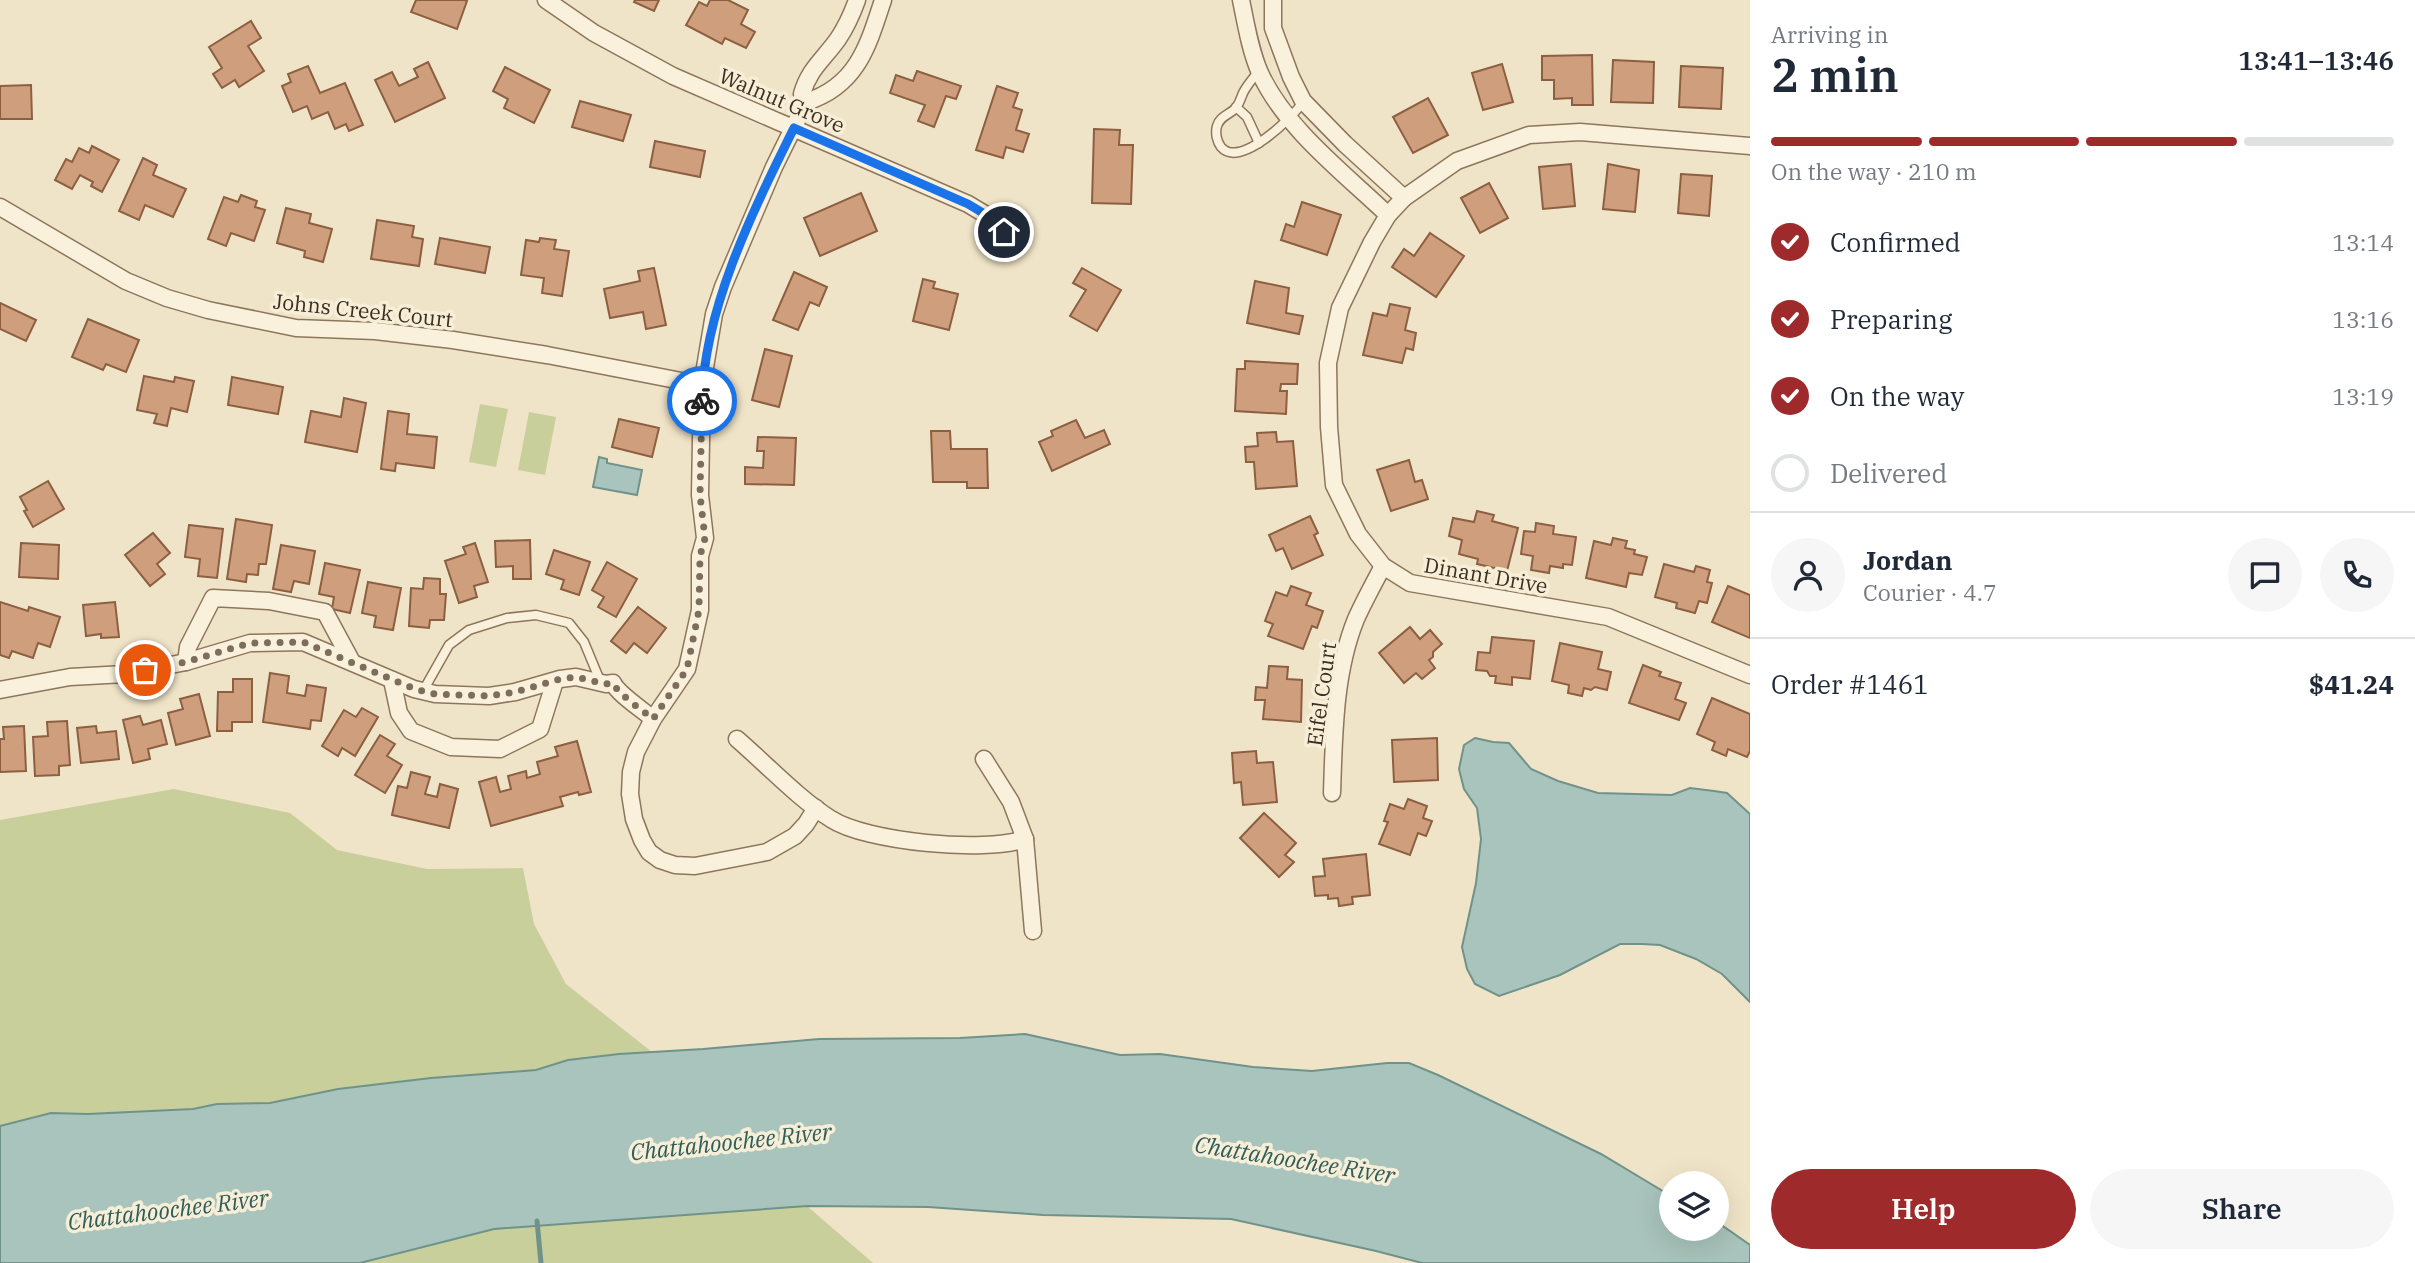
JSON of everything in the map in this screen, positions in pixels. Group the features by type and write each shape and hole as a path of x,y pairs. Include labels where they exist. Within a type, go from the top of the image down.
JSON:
{"street":[{"name":"Walnut Grove","path":"546,0 594,33 673,76 968,204 988,216 1004,232"},
{"path":"806,102 802,94 807,78 837,40 857,0"},
{"path":"816,808 795,836 767,852 695,866 675,865 660,860 649,852 642,840 634,819 630,794 631,772 636,752 653,719 687,669 699,610 700,556 705,538 700,495 702,385 714,314 774,167 806,102 835,89 851,73 870,41 883,0"},
{"path":"1241,0 1259,71 1276,104 1388,215"},
{"path":"1273,0 1273,28 1303,101 1404,198"},
{"path":"1249,35 1273,28"},
{"name":"Dinant Drive","path":"1750,146 1580,132 1529,135 1457,162 1404,198 1388,215 1340,308 1328,363 1329,427 1334,485 1358,534 1383,566 1410,583 1608,617 1750,675"},
{"name":"Johns Creek Court","path":"0,207 126,281 167,298 208,310 296,328 375,331 480,344 702,385"},
{"name":"Eifel Court","path":"1332,793 1334,729 1343,663 1356,619 1383,566"},
{"path":"186,662 188,648 213,598 269,601 325,612 352,662"},
{"path":"0,690 70,677 125,674 186,662 250,643 303,642 423,691 489,696 576,677 613,683 616,690 653,719"},
{"path":"393,680 399,713 411,731 451,747 500,749 540,729 555,681"},
{"path":"737,739 816,808 831,820 848,828 906,840 979,846 1015,843 1025,839"},
{"path":"984,759 1012,802 1025,839 1033,931"}],"lane":[{"path":"1259,71 1243,92 1236,107 1221,118 1216,129 1217,141 1222,149 1237,154 1259,143 1289,118 1303,101"},
{"path":"1236,107 1247,117 1259,143"},
{"path":"423,691 449,645 469,630 507,618 536,615 569,623 584,642 601,683"}],"green space":[{"path":"480,404 508,409 496,467 469,462"},
{"path":"529,412 556,417 545,475 518,470"},
{"path":"174,789 290,813 337,850 427,869 523,868 534,924 566,984 700,1090 0,1157 0,820"},
{"path":"807,1206 873,1263 360,1263 494,1229"}],"water":[{"path":"599,457 607,459 607,463 642,470 637,495 593,487"},
{"path":"1475,738 1509,743 1531,769 1558,781 1598,793 1672,795 1690,788 1714,791 1727,793 1750,814 1750,1002 1722,974 1696,959 1660,945 1620,944 1560,975 1499,996 1475,984 1467,969 1462,947 1476,883 1481,839 1477,808 1464,789 1459,769 1464,745"},
{"name":"Chattahoochee River","path":"1025,1034 1120,1055 1160,1054 1253,1067 1312,1071 1409,1063 1601,1154 1659,1189 1659,1241 1729,1241 1729,1230 1750,1245 1750,1263 1422,1263 1231,1219 1043,1215 928,1207 807,1206 494,1229 360,1263 0,1263 0,1126 51,1113 88,1114 193,1109 217,1104 270,1103 338,1089 536,1070 568,1060 619,1054 819,1039 960,1038"}],"building":[{"path":"416,0 467,1 457,29 411,12"},
{"path":"659,0 654,11 634,2"},
{"path":"710,0 728,0 748,10 741,24 755,32 746,48 725,38 722,44 686,25 699,2 707,6"},
{"path":"251,21 261,38 248,46 264,71 239,87 235,80 222,88 213,74 222,68 209,47"},
{"path":"1592,55 1593,105 1572,105 1572,98 1554,99 1554,80 1542,80 1542,56"},
{"path":"1613,60 1654,62 1653,103 1611,102"},
{"path":"428,62 445,98 395,122 375,80 392,72 399,86 418,77 414,69"},
{"path":"1502,64 1513,102 1483,110 1472,73"},
{"path":"308,66 320,93 345,83 363,125 349,131 346,124 335,129 328,112 312,119 307,106 293,112 282,86 291,82 288,74"},
{"path":"1681,66 1723,68 1721,109 1679,107"},
{"path":"505,67 550,90 534,123 504,108 508,99 493,91"},
{"path":"917,71 961,86 956,99 946,96 934,127 918,121 925,105 890,93 896,75 913,81"},
{"path":"31,85 32,119 0,119 0,86"},
{"path":"997,86 1018,93 1013,107 1022,110 1016,130 1029,134 1023,152 1006,147 1003,158 976,150"},
{"path":"1428,98 1448,135 1413,153 1393,117"},
{"path":"580,101 631,115 623,141 572,127"},
{"path":"1094,129 1120,130 1119,145 1133,145 1131,204 1092,203"},
{"path":"655,141 705,151 700,177 650,167"},
{"path":"92,146 119,160 102,192 91,186 93,182 80,175 72,189 55,180 66,159 72,162 79,148 89,153"},
{"path":"143,158 157,165 153,175 186,189 173,217 145,205 139,220 119,211"},
{"path":"1571,164 1575,206 1543,209 1539,167"},
{"path":"1608,164 1639,170 1635,212 1603,209"},
{"path":"1681,174 1712,176 1709,216 1678,213"},
{"path":"1489,183 1508,218 1480,233 1461,198"},
{"path":"861,193 877,231 820,256 804,218"},
{"path":"241,195 257,201 255,207 265,210 254,241 231,233 226,246 208,239 224,197 238,202"},
{"path":"1302,202 1341,215 1327,255 1281,240 1286,224 1294,227"},
{"path":"286,208 311,214 309,223 332,229 323,262 304,257 305,251 277,243"},
{"path":"377,220 414,226 412,237 423,239 419,266 371,259"},
{"path":"1430,233 1464,256 1436,297 1392,267 1404,249 1414,256"},
{"path":"440,238 490,247 485,273 435,264"},
{"path":"540,238 556,240 554,249 569,251 562,296 542,293 544,278 521,275 526,240 539,242"},
{"path":"654,268 666,325 646,329 643,312 610,318 604,289 640,281 638,271"},
{"path":"1082,268 1121,290 1097,331 1070,316 1086,290 1073,283"},
{"path":"794,272 827,287 819,306 810,302 798,330 773,320"},
{"path":"923,279 935,282 933,288 958,294 949,330 913,321"},
{"path":"1255,281 1289,288 1286,313 1303,316 1299,334 1247,323"},
{"path":"0,303 36,320 26,341 0,329"},
{"path":"1390,304 1410,308 1405,330 1416,333 1413,350 1406,348 1402,363 1363,355 1373,313 1387,316"},
{"path":"88,319 139,340 126,372 106,364 103,370 72,357"},
{"path":"765,349 792,356 779,407 752,400"},
{"path":"1245,361 1298,364 1297,384 1281,384 1280,391 1287,391 1286,414 1235,411 1237,369 1245,369"},
{"path":"144,376 174,382 175,377 194,381 187,412 171,408 167,426 154,423 157,414 137,410"},
{"path":"232,377 283,387 278,414 228,405"},
{"path":"344,398 366,403 357,452 305,442 311,411 341,417"},
{"path":"388,411 409,414 407,434 437,437 434,468 396,463 395,471 381,469"},
{"path":"619,419 659,428 652,457 612,447"},
{"path":"1076,420 1085,438 1104,430 1110,444 1052,471 1039,442 1053,436 1051,431"},
{"path":"931,431 950,431 951,449 987,449 988,488 967,488 967,482 933,482"},
{"path":"1276,432 1277,442 1293,441 1297,486 1256,489 1254,462 1246,462 1245,447 1258,446 1257,433"},
{"path":"758,437 796,438 794,485 745,484 745,467 763,468 764,451 757,451"},
{"path":"1409,460 1415,482 1422,480 1428,499 1391,511 1377,470"},
{"path":"48,481 64,509 33,527 20,497"},
{"path":"1477,511 1494,515 1492,521 1518,528 1507,571 1477,564 1478,559 1459,554 1462,540 1449,536 1453,518 1474,522"},
{"path":"1310,516 1318,533 1314,535 1323,555 1292,569 1283,548 1276,551 1269,535"},
{"path":"236,519 272,525 266,564 259,564 258,575 247,574 246,582 227,579"},
{"path":"1536,523 1554,526 1553,534 1576,537 1572,565 1563,564 1563,568 1550,566 1549,573 1531,570 1533,556 1521,554 1524,531 1535,532"},
{"path":"189,525 223,529 217,578 198,576 200,559 185,557"},
{"path":"153,533 170,553 157,564 165,574 150,586 125,555"},
{"path":"1613,538 1627,541 1625,548 1635,550 1634,554 1647,557 1642,575 1629,573 1626,587 1586,578 1594,541 1611,545"},
{"path":"530,540 531,579 513,579 513,566 496,567 495,541"},
{"path":"21,543 59,545 58,579 19,577"},
{"path":"475,543 488,582 474,586 477,597 459,603 445,561 466,554 463,547"},
{"path":"281,545 315,551 309,584 294,581 291,592 273,589"},
{"path":"554,550 590,562 579,595 561,589 564,580 546,574"},
{"path":"607,562 637,579 616,617 598,607 604,597 592,590"},
{"path":"325,563 360,570 350,613 332,609 334,597 319,594"},
{"path":"1664,564 1694,572 1696,566 1710,570 1707,582 1712,583 1707,603 1699,601 1695,613 1676,608 1677,603 1655,597"},
{"path":"424,578 440,579 440,594 446,594 444,620 430,620 429,628 409,626 411,588 423,589"},
{"path":"368,582 401,588 393,630 374,627 376,616 362,613"},
{"path":"1291,586 1311,593 1306,605 1323,611 1317,628 1312,626 1303,649 1268,636 1273,624 1265,621 1276,592 1287,596"},
{"path":"1728,586 1750,595 1750,638 1712,622"},
{"path":"0,602 28,611 29,607 60,617 50,647 38,643 33,658 12,651 9,658 0,655"},
{"path":"115,602 119,637 101,638 101,634 86,636 83,605"},
{"path":"638,607 666,628 647,653 634,643 626,653 611,641"},
{"path":"1410,627 1420,639 1430,630 1442,644 1429,660 1435,668 1422,679 1416,673 1404,683 1379,653"},
{"path":"1492,637 1534,641 1530,679 1512,677 1512,685 1495,683 1496,676 1490,676 1487,671 1476,670 1478,652 1490,653"},
{"path":"1560,643 1602,652 1598,669 1611,672 1607,690 1584,688 1582,696 1568,693 1569,685 1552,681"},
{"path":"1643,665 1661,672 1659,676 1681,683 1675,699 1686,703 1679,720 1629,703"},
{"path":"1269,666 1288,667 1287,679 1302,680 1301,722 1263,719 1265,700 1255,700 1256,687 1267,688"},
{"path":"270,673 289,676 287,693 305,696 307,685 326,688 321,721 311,720 310,729 263,722"},
{"path":"233,679 252,679 252,722 232,722 232,731 217,731 218,692 233,692"},
{"path":"199,694 210,736 176,745 168,713 183,709 180,699"},
{"path":"1712,698 1750,714 1750,751 1747,757 1728,749 1726,756 1712,750 1715,742 1697,734"},
{"path":"362,708 378,717 355,756 342,748 338,756 322,746 344,710 356,717"},
{"path":"140,716 143,725 161,720 167,744 148,749 150,759 133,763 123,720"},
{"path":"67,721 70,765 59,766 59,775 35,776 33,737 48,736 47,722"},
{"path":"24,726 26,771 0,772 0,739 4,739 3,727"},
{"path":"96,726 97,733 116,731 119,759 81,763 77,728"},
{"path":"380,735 395,744 387,756 402,765 385,793 355,775"},
{"path":"1437,738 1438,780 1394,782 1392,740"},
{"path":"577,741 591,792 560,797 563,806 491,826 479,782 496,777 500,792 511,789 508,776 526,771 527,778 540,774 537,762 558,756 555,747"},
{"path":"1256,751 1257,763 1273,762 1277,802 1243,805 1241,782 1234,783 1232,753"},
{"path":"411,772 430,777 425,794 437,797 440,784 458,789 449,828 392,815 398,786 407,788"},
{"path":"1408,799 1427,806 1423,818 1432,821 1426,836 1418,833 1410,855 1379,844 1388,822 1384,821 1390,804 1404,809"},
{"path":"1264,813 1296,843 1285,855 1294,862 1279,877 1240,838"},
{"path":"1366,854 1370,895 1352,897 1353,904 1339,906 1338,898 1328,899 1328,895 1315,896 1313,877 1325,876 1323,859"}],"waterway":[{"path":"537,1221 541,1263"}],"way so far":[{"path":"145,670 186,662 250,643 303,642 415,689 435,694 489,696 576,677 606,684 613,683 616,690 653,719 687,669 699,610 700,556 705,538 700,495 702,401"}],"route":[{"path":"702,401 702,385 714,314 723,287 774,167 794,128 968,204 988,216 1004,232"}]}
